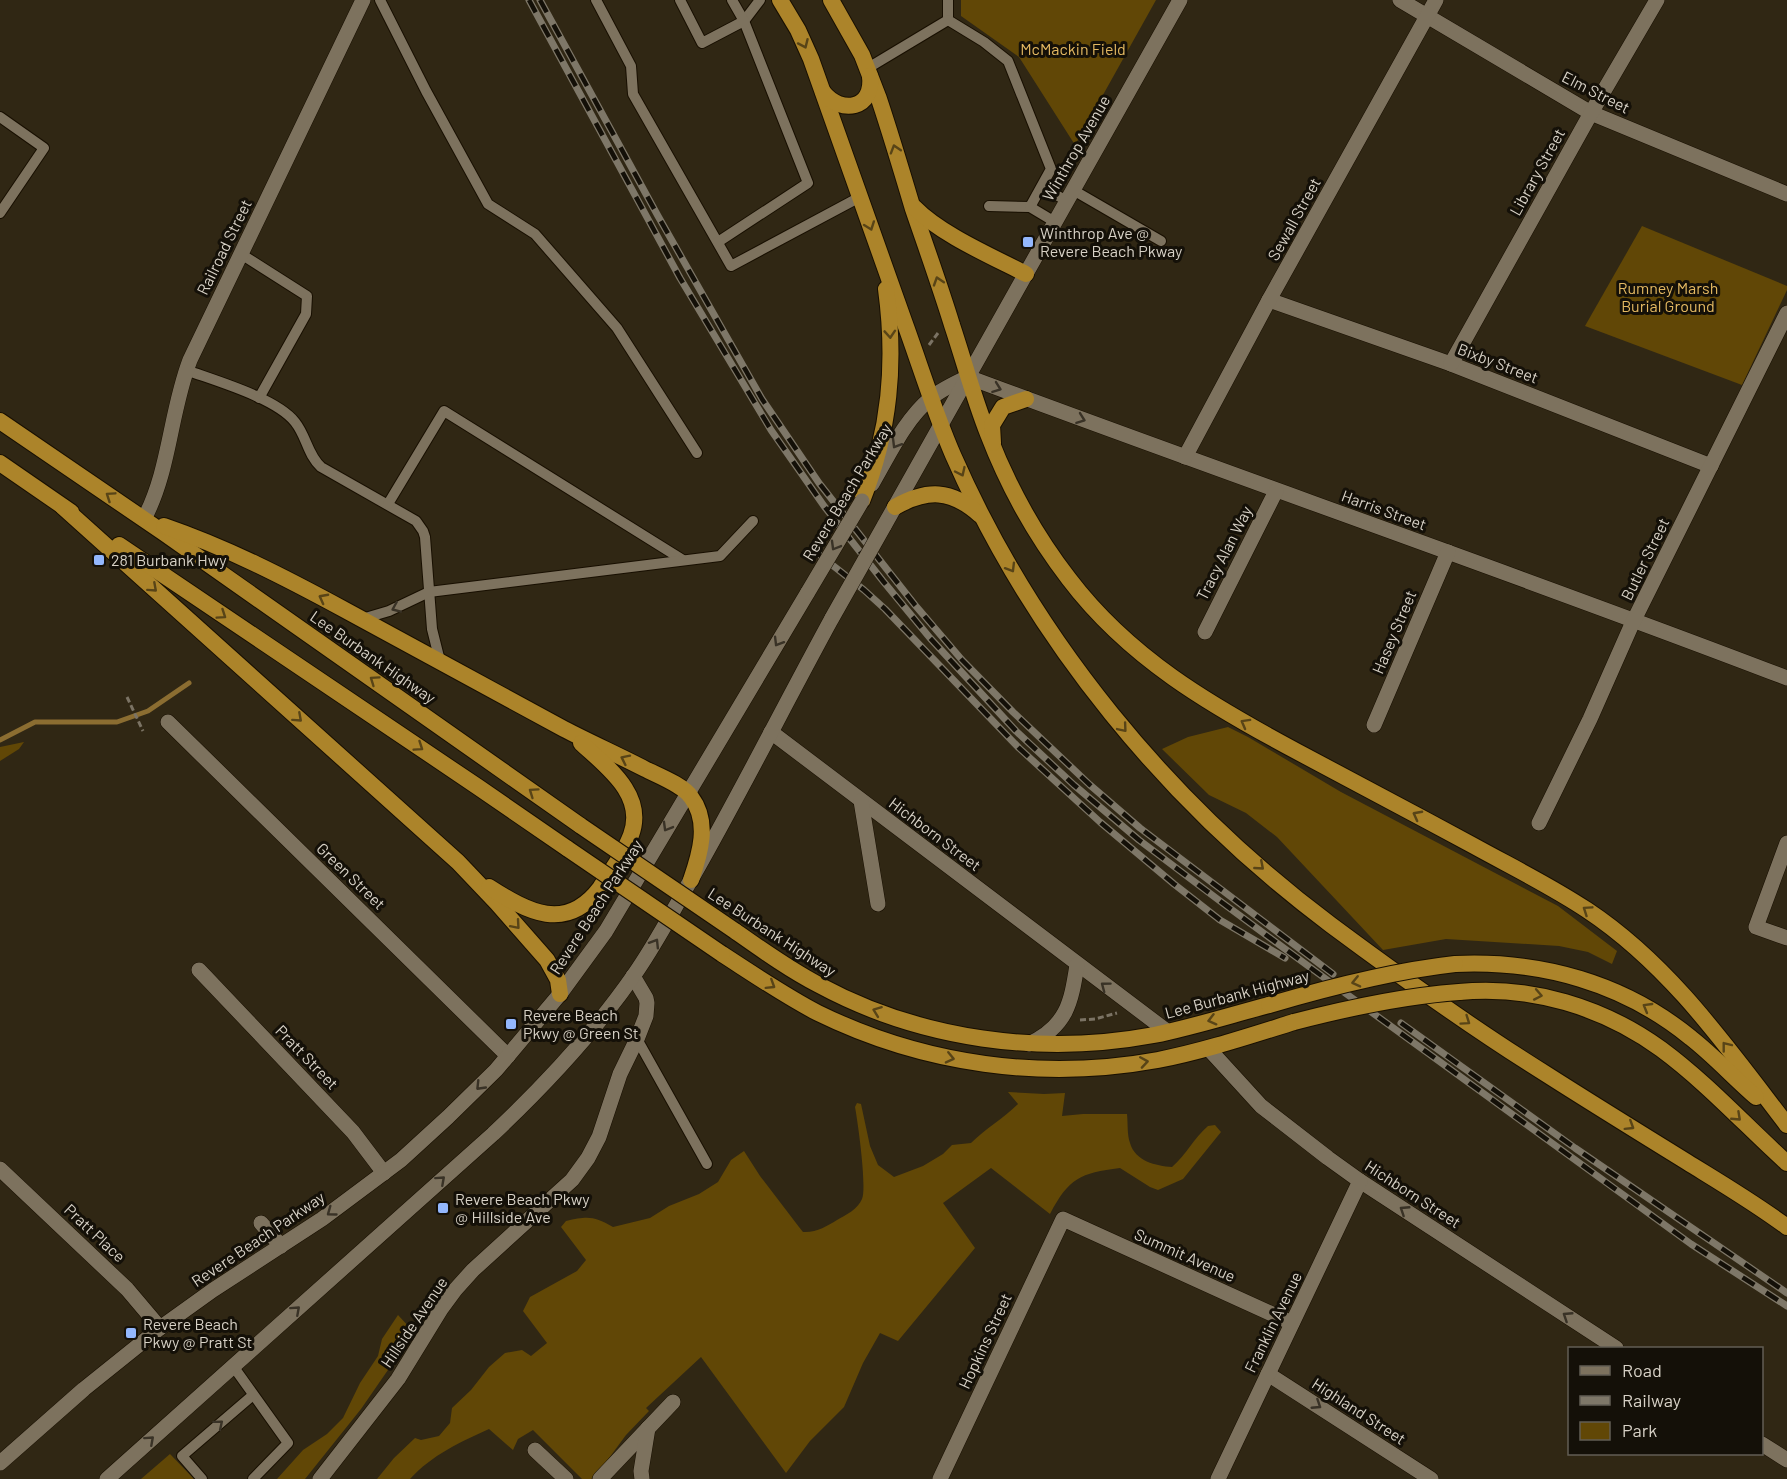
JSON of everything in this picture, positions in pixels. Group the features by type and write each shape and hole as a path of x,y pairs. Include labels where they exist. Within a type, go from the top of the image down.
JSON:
{"highway":[{"path":"780,0 802,40 822,92 954,458 1011,567 1042,617 1097,696 1161,771 1208,818 1255,862 1331,924 1480,1031 1738,1193 1787,1227"},
{"path":"831,0 868,69 884,113 968,377 993,447 1022,507 1060,567 1080,593 1144,655 1188,689 1228,714 1543,883 1608,924 1650,960 1688,999 1787,1126"},
{"path":"822,92 838,105 850,106 861,103 870,90 868,69"},
{"path":"912,205 925,218 939,227 1026,274"},
{"path":"862,501 878,454 891,380 890,328 880,255"},
{"path":"993,447 992,424 1003,407 1026,399"},
{"name":"Lee Burbank Highway","path":"0,421 735,931 806,978 870,1009 941,1031 982,1039 1028,1044 1096,1042 1168,1032 1324,989 1396,973 1455,964 1490,964 1545,970 1587,980 1636,1001 1655,1012 1690,1037 1787,1126"},
{"path":"0,463 722,954 803,1005 840,1023 908,1047 963,1061 1029,1069 1095,1068 1159,1060 1344,1010 1391,1000 1459,992 1531,993 1574,1004 1614,1021 1652,1043 1679,1063 1787,1164"},
{"path":"895,507 920,495 939,494 962,501 983,517"},
{"path":"63,507 458,862 547,960 558,980 560,994"},
{"path":"144,519 194,536 240,556 441,661 564,729 660,776 687,793 696,804 702,832 699,855 691,880"},
{"path":"458,862 500,894 522,906 543,913 567,914 581,908 595,896 630,837 634,821 633,807 625,788 614,774 564,729"}],"street":[{"name":"Railroad Street","path":"144,519 163,472 178,397 186,370 363,0"},
{"name":"Winthrop Avenue","path":"968,377 1180,0"},
{"name":"Elm Street","path":"1400,0 1591,113 1787,194"},
{"name":"Sewall Street","path":"1185,457 1269,300 1436,0"},
{"name":"Library Street","path":"1451,364 1657,0"},
{"name":"Bixby Street","path":"1269,300 1451,364 1711,466"},
{"name":"Butler Street","path":"1539,823 1635,620 1787,313"},
{"name":"Revere Beach Parkway","path":"0,1464 84,1389 160,1328 328,1214 384,1173 448,1117 508,1056 560,994 606,931 912,419 932,397 948,386 968,377"},
{"name":"Harris Street","path":"968,377 1635,620 1787,678"},
{"path":"107,1479 529,1100 573,1054 633,976 661,933 832,618 968,377"},
{"name":"Tracy Alan Way","path":"1205,632 1276,491"},
{"name":"Hasey Street","path":"1374,725 1448,552"},
{"name":"Green Street","path":"168,722 508,1056"},
{"name":"Hichborn Street","path":"771,732 1168,1032"},
{"path":"861,801 878,904"},
{"path":"1787,843 1756,927 1787,938"},
{"path":"1028,1044 1048,1033 1063,1017 1072,998 1077,964"},
{"name":"Pratt Street","path":"199,970 353,1132 384,1173"},
{"name":"Hillside Avenue","path":"320,1479 398,1379 455,1290 572,1180 593,1151 616,1084 646,1016 647,1003 633,976"},
{"name":"Hichborn Street","path":"1208,1048 1261,1106 1328,1158 1614,1347"},
{"name":"Pratt Place","path":"0,1169 127,1289 160,1328"},
{"name":"Franklin Avenue","path":"1218,1479 1360,1181"},
{"name":"Summit Avenue","path":"1064,1220 1292,1323"},
{"name":"Hopkins Street","path":"940,1479 1064,1220"},
{"path":"261,1223 281,1246"},
{"name":"Highland Street","path":"1268,1374 1431,1479"},
{"path":"600,1479 673,1402"},
{"path":"642,1479 648,1428"},
{"path":"1763,1445 1787,1460"},
{"path":"535,1450 566,1479"}],"lane":[{"path":"380,0 426,91 488,204 535,234 617,328 697,453"},
{"path":"596,0 631,66 633,94 731,266 860,197"},
{"path":"680,0 702,43 744,21 760,0"},
{"path":"718,242 808,183 744,21 732,0"},
{"path":"948,0 948,20"},
{"path":"868,69 948,20"},
{"path":"948,20 984,42 1008,61 1052,169 1030,207"},
{"path":"0,117 44,148 0,213"},
{"path":"1042,187 1070,196 1161,240"},
{"path":"989,206 1030,207 1055,222"},
{"path":"241,254 307,296 306,314 259,398"},
{"path":"186,370 274,405 291,418 299,428 311,456 321,467 416,521 423,531 432,629 441,661"},
{"path":"388,504 444,411 683,560"},
{"path":"362,619 389,611 429,592 720,556 753,521"},
{"path":"637,1040 707,1164"},
{"path":"233,1366 288,1443 253,1479"},
{"path":"202,1479 182,1456 253,1395"}],"path":[{"path":"928,346 941,330"},
{"path":"127,697 143,731"},
{"path":"1078,1020 1095,1019 1121,1012"}],"green space":[{"name":"McMackin Field","path":"961,0 1156,0 1075,145 1019,57 961,16"},
{"name":"Rumney Marsh Burial Ground","path":"1642,226 1787,286 1742,385 1585,326"},
{"path":"1228,727 1341,792 1558,906 1617,951 1612,964 1588,952 1559,946 1446,939 1383,950 1277,837 1246,813 1209,795 1162,749 1188,737"},
{"path":"24,742 19,749 0,761 0,747"},
{"path":"1008,1092 1065,1093 1062,1116 1127,1114 1128,1136 1136,1154 1159,1165 1172,1167 1208,1126 1215,1125 1221,1132 1183,1179 1158,1190 1120,1168 1095,1172 1077,1179 1070,1185 1050,1214 991,1168 943,1203 975,1248 898,1341 880,1333 863,1363 844,1407 810,1441 786,1473 701,1357 646,1408 649,1411 626,1435 591,1479 582,1479 533,1430 518,1439 513,1450 489,1429 437,1456 410,1479 377,1479 394,1458 415,1438 421,1440 439,1436 450,1423 452,1408 471,1390 489,1367 505,1353 522,1350 531,1356 547,1343 523,1311 530,1297 577,1271 586,1260 561,1227 566,1221 591,1218 613,1227 650,1218 718,1182 731,1160 744,1151 803,1232 817,1230 851,1211 862,1199 863,1169 855,1107 857,1103 861,1104 870,1146 878,1165 894,1177 923,1166 943,1154 952,1145 971,1143 1018,1104"},
{"path":"398,1315 410,1328 399,1335 399,1354 361,1409 305,1479 277,1479 303,1450 327,1434 343,1418 360,1383 378,1356 382,1339"},
{"path":"170,1454 194,1479 141,1479"}],"waterway":[{"path":"0,740 35,722 117,722 148,711 189,683"}],"railway":[{"path":"529,0 680,278 771,430 824,506 883,581 930,638 1016,731 1074,785 1139,840 1220,901 1691,1244 1787,1306"},
{"path":"540,0 658,216 762,399 819,483 915,605 962,660 1090,785 1140,828 1333,974"},
{"path":"817,553 885,609 1019,748 1100,822 1220,920 1285,958"},
{"path":"1401,1023 1575,1148 1787,1293"}],"place":[{"name":"Winthrop Ave @ Revere Beach Pkway","path":"1028,242"},
{"name":"281 Burbank Hwy","path":"99,560"},
{"name":"Revere Beach Pkwy @ Green St","path":"511,1024"},
{"name":"Revere Beach Pkwy @ Hillside Ave","path":"443,1208"},
{"name":"Revere Beach Pkwy @ Pratt St","path":"131,1333"}]}
